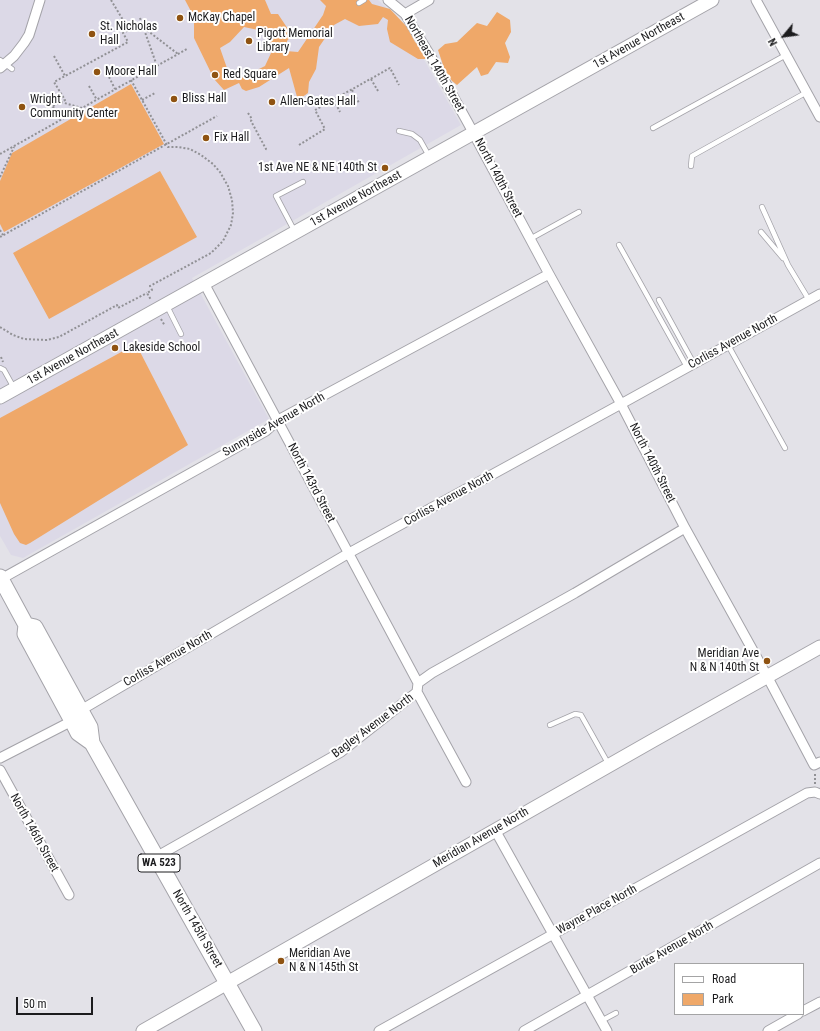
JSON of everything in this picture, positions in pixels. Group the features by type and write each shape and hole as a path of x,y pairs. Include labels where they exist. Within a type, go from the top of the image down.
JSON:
{"main road":[{"name":"North 145th Street","path":"0,578 26,625 25,634 76,715 78,733 92,743 254,1031"}],"street":[{"path":"4,65 19,51 29,35 40,0"},
{"name":"Northeast 140th Street","path":"388,0 405,14 474,133"},
{"path":"405,14 429,0"},
{"name":"1st Avenue Northeast","path":"0,397 712,0"},
{"path":"756,0 820,117"},
{"name":"North 140th Street","path":"474,133 549,274 622,404 685,528 817,764"},
{"name":"Sunnyside Avenue North","path":"0,578 266,431 278,420 549,274"},
{"name":"North 143rd Street","path":"204,283 349,553 466,782"},
{"name":"Corliss Avenue North","path":"0,758 76,715 349,553 820,294"},
{"name":"Bagley Avenue North","path":"156,857 341,752 417,688 432,673 575,593 685,528"},
{"name":"Meridian Avenue North","path":"143,1031 609,765 820,647"},
{"name":"North 146th Street","path":"0,770 69,896"},
{"name":"Wayne Place North","path":"379,1031 807,793 818,793"},
{"path":"495,830 607,1031"},
{"name":"Burke Avenue North","path":"524,1031 820,864"},
{"path":"804,1010 820,1002"},
{"path":"768,1031 796,1015"}],"lane":[{"path":"653,128 786,55"},
{"path":"691,166 692,156 807,92"},
{"path":"399,131 412,134 420,140 430,158"},
{"path":"295,233 276,196 303,182"},
{"path":"762,207 788,265 809,300"},
{"path":"530,239 579,212"},
{"path":"761,232 788,265"},
{"path":"619,245 691,366"},
{"path":"659,300 691,366"},
{"path":"166,304 181,334"},
{"path":"728,345 785,448"},
{"path":"0,368 4,370 14,389"},
{"path":"550,725 575,714 581,715 609,765"},
{"path":"601,1021 616,1013"}],"path":[{"path":"111,0 129,30"},
{"path":"140,18 157,66"},
{"path":"53,106 65,100 54,82 128,42 123,33 141,22"},
{"path":"143,27 178,54"},
{"path":"0,154 187,49"},
{"path":"54,56 65,76"},
{"path":"299,145 325,129 315,110 390,68 399,84"},
{"path":"109,77 115,89"},
{"path":"371,79 378,91"},
{"path":"0,327 13,335 24,339 47,340 59,338 117,305 118,308 147,293 152,290 150,286 211,253 223,241 231,225 233,213 232,200 228,186 220,172 213,164 190,149 168,147 131,80"},
{"path":"89,86 97,100"},
{"path":"352,90 359,103"},
{"path":"142,100 155,93"},
{"path":"334,100 340,112"},
{"path":"61,102 82,108"},
{"path":"51,103 60,120"},
{"path":"248,113 264,148 268,150"},
{"path":"0,230 1,236 217,116"},
{"path":"0,177 14,146"},
{"path":"147,293 152,302"},
{"path":"817,764 818,793"}],"shaded area":[{"name":"Lakeside School","path":"0,0 378,0 394,15 418,49 461,125 192,278 269,419 23,558 11,555 0,536"}],"green space":[{"path":"185,0 265,0 271,14 278,14 292,35 287,41 286,51 298,52 323,15 326,6 320,0 369,0 372,4 390,9 407,27 415,42 423,48 429,57 426,59 418,59 390,42 387,29 388,20 383,17 378,24 359,26 345,19 334,25 319,47 316,69 309,82 308,93 301,98 297,97 289,68 259,87 246,91 242,89 239,83 224,90 214,79 194,38 194,17","holes":["244,27 263,31 270,38 271,53 265,66 241,78 228,71 220,48 230,42"]},
{"path":"497,12 510,20 511,32 505,43 510,57 508,63 496,62 488,74 481,76 477,67 457,85 445,71 438,50 445,44 457,42 477,23 487,26"},
{"path":"131,84 164,144 4,232 0,224 0,181 12,153"},
{"path":"160,171 197,237 49,319 13,253"},
{"path":"136,344 188,445 30,543 26,545 20,543 14,534 0,503 0,418"}],"place":[{"name":"McKay Chapel","path":"180,18"},
{"name":"St. Nicholas Hall","path":"92,34"},
{"name":"Pigott Memorial Library","path":"249,41"},
{"name":"Moore Hall","path":"97,72"},
{"name":"Red Square","path":"215,75"},
{"name":"Bliss Hall","path":"174,99"},
{"name":"Allen-Gates Hall","path":"272,102"},
{"name":"Wright Community Center","path":"22,107"},
{"name":"Fix Hall","path":"206,138"},
{"name":"1st Ave NE & NE 140th St","path":"385,168"},
{"name":"Lakeside School","path":"115,348"},
{"name":"Meridian Ave N & N 140th St","path":"767,661"},
{"name":"Meridian Ave N & N 145th St","path":"281,961"}]}
